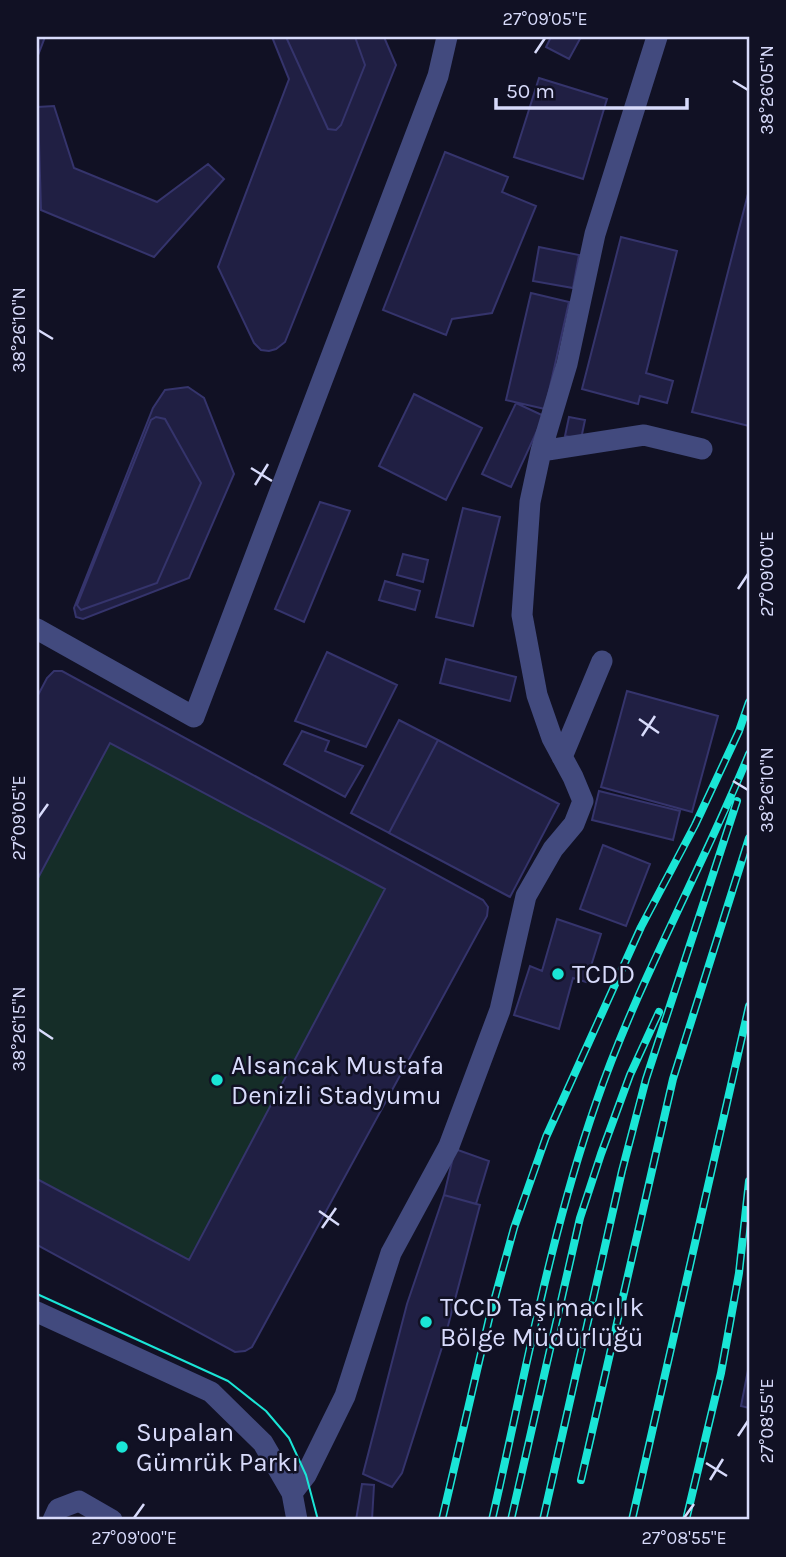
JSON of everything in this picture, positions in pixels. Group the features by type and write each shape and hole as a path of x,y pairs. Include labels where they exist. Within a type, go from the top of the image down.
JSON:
{"street":[{"path":"37,629 194,717 438,76 447,37"},
{"path":"292,1493 306,1475 345,1396 391,1253 449,1146 500,1010 526,896 553,849 574,824 583,801 552,738 537,695 522,615 530,502 541,451 567,365 596,234 657,37"},
{"path":"541,451 644,435 702,449"},
{"path":"562,757 603,661"},
{"path":"37,1312 211,1392 264,1443 292,1493 297,1520"},
{"path":"53,1520 58,1509 79,1501 112,1520"}],"green space":[{"name":"Alsancak Mustafa Denizli Stadyumu","path":"54,671 62,671 483,900 487,916 252,1347 245,1351 235,1352 37,1245 37,697"}],"building":[{"path":"37,37 45,37 37,58"},
{"path":"272,37 384,37 396,65 285,342 269,351 261,350 254,343 218,267 289,79"},
{"path":"286,37 355,37 365,65 341,125 336,130 328,129"},
{"path":"551,37 581,37 569,59 546,47"},
{"path":"539,78 607,99 583,179 514,157"},
{"path":"54,106 74,168 157,202 208,164 224,179 154,257 41,210 38,107"},
{"path":"445,152 508,177 502,192 536,206 492,313 452,319 446,335 383,310"},
{"path":"749,190 749,426 692,412"},
{"path":"621,237 677,251 646,373 673,381 667,403 640,396 638,404 582,389"},
{"path":"539,247 579,255 573,288 533,281"},
{"path":"531,293 569,302 545,409 506,400"},
{"path":"188,387 204,398 234,474 189,578 83,619 76,617 74,608 153,408 165,390"},
{"path":"414,394 482,428 446,500 379,466"},
{"path":"516,403 544,416 511,487 482,474"},
{"path":"156,417 165,419 201,483 157,583 81,610 77,605 151,420"},
{"path":"569,417 585,420 581,439 565,436"},
{"path":"320,502 350,511 304,622 275,609"},
{"path":"463,508 500,517 473,626 436,617"},
{"path":"403,554 428,560 423,582 397,575"},
{"path":"385,581 420,591 415,610 379,600"},
{"path":"327,652 397,685 366,747 295,721"},
{"path":"446,659 516,677 510,701 440,683"},
{"name":"Alsancak Mustafa Denizli Stadyumu","path":"54,671 62,671 483,900 488,907 487,916 252,1347 245,1351 235,1352 37,1245 37,1179 189,1260 385,889 110,743 37,880 37,697"},
{"path":"627,691 718,716 692,812 601,787"},
{"path":"399,720 438,740 389,833 351,813"},
{"path":"302,731 329,741 325,751 363,766 345,797 284,764"},
{"path":"438,740 559,804 510,897 389,833"},
{"path":"599,791 680,811 673,840 592,820"},
{"path":"603,845 650,864 626,926 580,909"},
{"name":"TCDD","path":"557,919 601,934 586,982 573,978 559,1029 514,1015 530,966 542,971"},
{"path":"455,1149 489,1161 476,1204 444,1195"},
{"name":"TCCD Taşımacılık Bölge Müdürlüğü","path":"444,1195 480,1205 444,1341 402,1473 392,1487 363,1474 407,1304"},
{"path":"749,1365 749,1408 741,1406"},
{"path":"362,1484 374,1485 372,1520 356,1520"}],"tram line":[{"path":"37,1294 228,1381 266,1411 289,1438 306,1475 318,1520"}],"railway":[{"path":"442,1520 489,1319 514,1228 546,1137 641,927 695,825 739,731 749,702"},
{"path":"492,1520 551,1258 579,1154 596,1103 630,1014 749,754"},
{"path":"543,1520 622,1171 646,1079 737,801"},
{"path":"581,1480 673,1079 749,838"},
{"path":"632,1520 749,1006"},
{"path":"511,1520 580,1218 630,1075 659,1012"},
{"path":"686,1520 721,1373 739,1273 749,1181"}],"place":[{"name":"TCDD","path":"558,974"},
{"name":"Alsancak Mustafa Denizli Stadyumu","path":"217,1080"},
{"name":"TCCD Taşımacılık Bölge Müdürlüğü","path":"426,1322"},
{"name":"Supalan Gümrük Parkı","path":"122,1447"}]}
